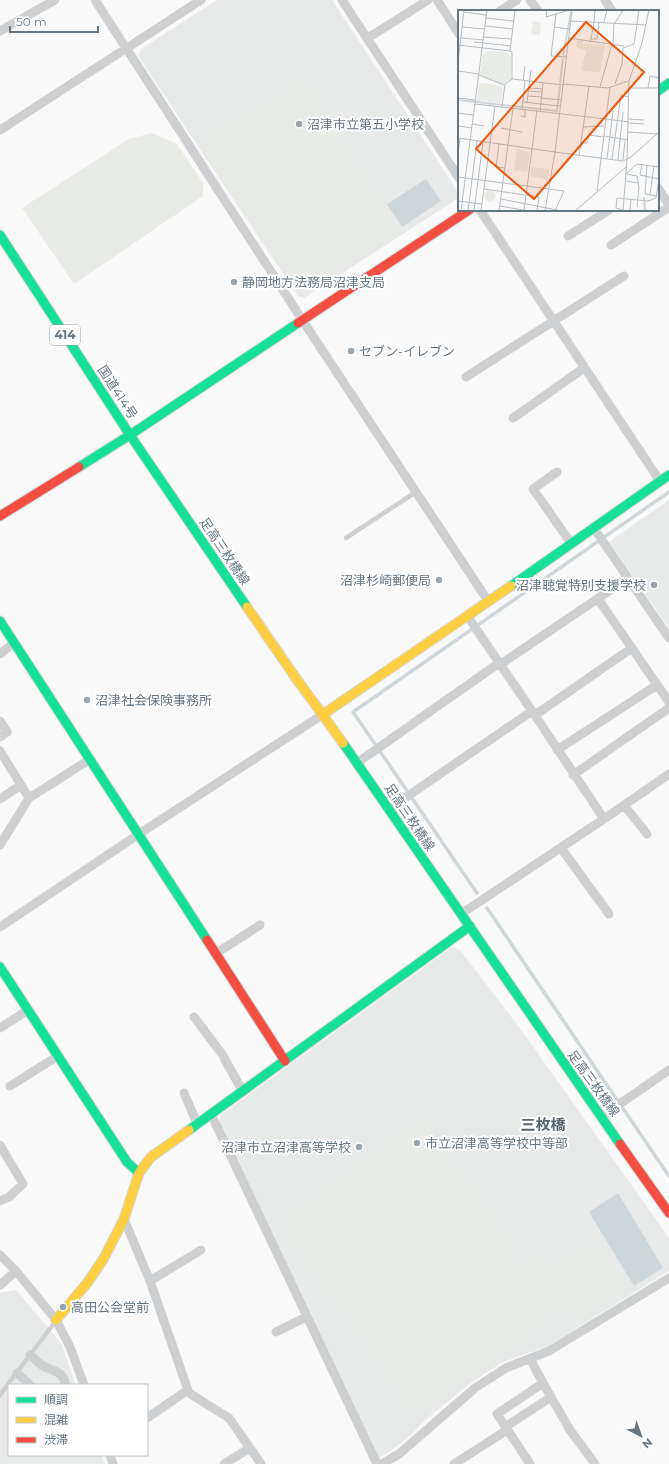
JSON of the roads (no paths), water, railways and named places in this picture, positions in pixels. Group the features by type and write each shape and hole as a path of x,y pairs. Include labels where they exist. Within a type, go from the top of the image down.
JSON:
{"main road":[{"path":"130,435 468,211"},
{"name":"国道414号","path":"0,236 130,435 0,516"},
{"name":"足高三枚橋線","path":"130,435 293,674 357,763 553,1048 669,1213"},
{"path":"322,715 468,617 488,601 669,475"},
{"path":"0,622 285,1061"},
{"path":"56,1320 88,1282 104,1258 124,1220 139,1173 151,1157 243,1092 470,926"},
{"path":"0,967 127,1162 139,1173"}],"street":[{"path":"0,31 56,0"},
{"path":"95,0 303,321 488,601"},
{"path":"0,130 201,0"},
{"path":"342,0 458,176"},
{"path":"368,38 428,0"},
{"path":"437,0 458,32"},
{"path":"502,10 517,0"},
{"path":"530,0 537,10"},
{"path":"605,0 611,10"},
{"path":"611,245 669,206 659,190"},
{"path":"481,211 660,481"},
{"path":"568,236 607,211"},
{"path":"466,377 624,276"},
{"path":"513,418 584,368"},
{"path":"557,472 533,489 571,543"},
{"path":"594,527 669,638"},
{"path":"357,763 499,663 504,662 628,578"},
{"path":"598,599 669,702"},
{"path":"468,617 604,819"},
{"path":"0,654 14,643"},
{"path":"389,809 632,648"},
{"path":"557,750 657,685"},
{"path":"573,774 669,708"},
{"path":"0,927 322,715"},
{"path":"0,721 7,732 0,737"},
{"path":"0,751 29,798"},
{"path":"0,845 29,798 89,760"},
{"path":"461,914 669,774"},
{"path":"0,799 21,785"},
{"path":"624,805 646,834"},
{"path":"561,848 609,914"},
{"path":"215,954 260,925"},
{"path":"0,1028 28,1010"},
{"path":"194,1017 222,1054 243,1092"},
{"path":"10,1086 58,1056"},
{"path":"602,1116 669,1070"},
{"path":"184,1093 197,1124"},
{"path":"211,1114 376,1464"},
{"path":"0,1145 23,1184 9,1197 0,1201"},
{"path":"124,1220 150,1281 189,1393 229,1418 261,1464"},
{"path":"150,1281 201,1250"},
{"path":"0,1255 16,1271 56,1320 70,1347 84,1384"},
{"path":"0,1285 16,1271"},
{"path":"382,1464 399,1454 475,1388 506,1368 549,1351 669,1278"},
{"path":"276,1332 306,1317"},
{"path":"30,1355 42,1365 63,1375 66,1384"},
{"path":"530,1359 570,1430 595,1464"},
{"path":"17,1373 29,1384"},
{"path":"530,1464 497,1414 543,1383"},
{"path":"148,1417 188,1390"},
{"path":"454,1464 551,1397"},
{"path":"224,1464 250,1448"}],"lane":[{"path":"346,538 416,492"},
{"path":"8,1384 56,1320"},
{"path":"0,1395 8,1385"}],"waterway":[{"path":"477,893 353,712 669,492"},
{"path":"487,908 617,1100"},
{"path":"622,1107 669,1176"}],"place":[{"name":"沼津市立第五小学校","path":"299,124"},
{"name":"静岡地方法務局沼津支局","path":"234,282"},
{"name":"セブン-イレブン","path":"351,351"},
{"name":"沼津杉崎郵便局","path":"439,580"},
{"name":"沼津聴覚特別支援学校","path":"654,585"},
{"name":"沼津社会保険事務所","path":"87,700"},
{"name":"市立沼津高等学校中等部","path":"417,1143"},
{"name":"沼津市立沼津高等学校","path":"359,1147"},
{"name":"高田公会堂前","path":"63,1307"}],"district":[{"name":"三枚橋","path":"543,1125"}]}
